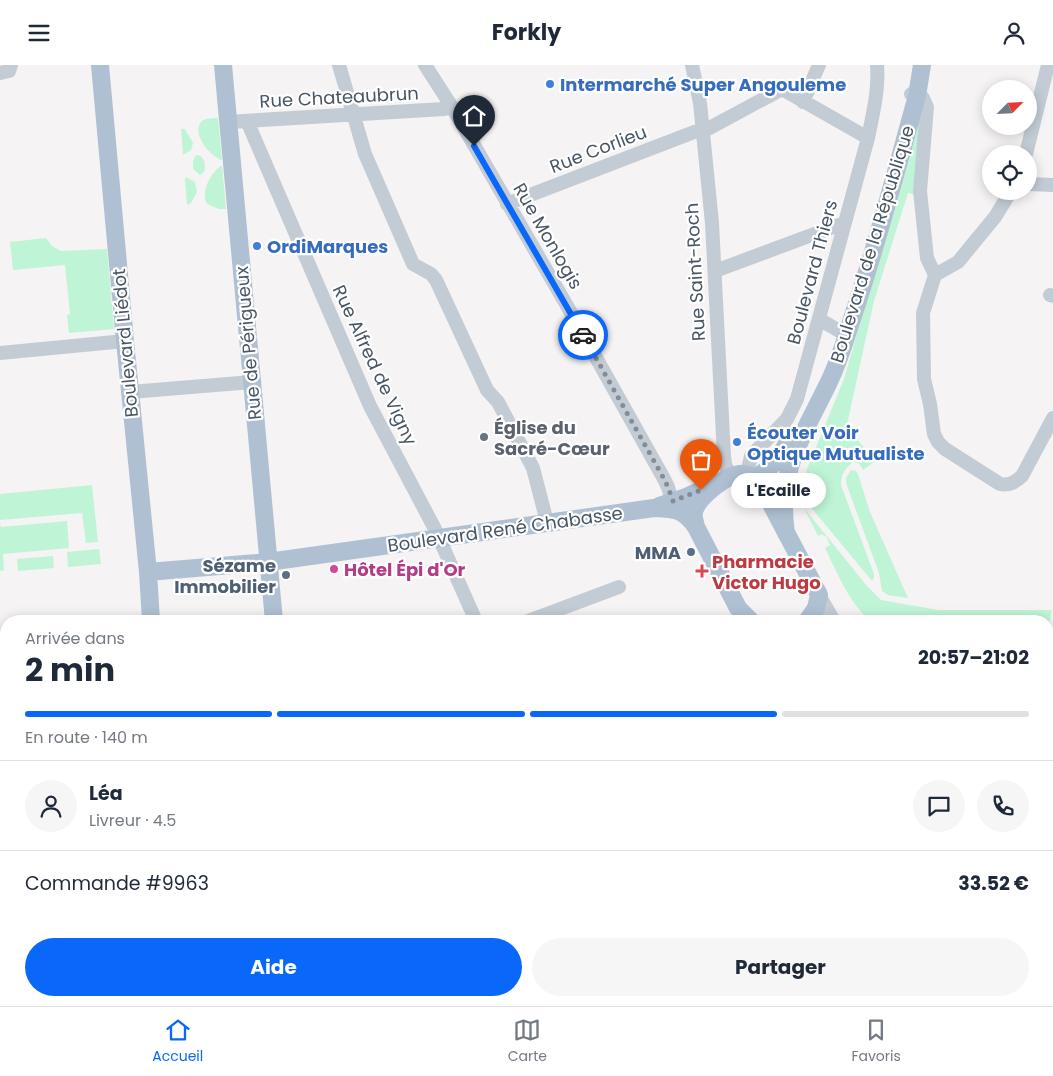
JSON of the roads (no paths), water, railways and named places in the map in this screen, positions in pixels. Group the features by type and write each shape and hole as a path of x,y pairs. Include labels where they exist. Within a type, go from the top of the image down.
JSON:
{"main road":[{"name":"Boulevard Liédot","path":"100,65 151,615"},
{"name":"Rue de Périgueux","path":"223,65 273,615"},
{"name":"Boulevard de la République","path":"744,476 776,462 788,445 819,387 841,332 914,95 916,65"},
{"name":"Boulevard de la République","path":"786,533 783,501 787,476 812,414 826,389 852,321 922,65"},
{"path":"696,527 694,512 704,494 744,476 760,485 819,595 816,608 811,615"},
{"name":"Boulevard René Chabasse","path":"148,572 268,561 673,505 744,476"},
{"path":"673,505 688,517 696,527 741,615"}],"street":[{"path":"0,73 9,71 11,65"},
{"path":"339,65 365,154 413,265 431,274 436,280 487,389 498,402 532,468 547,522"},
{"name":"Rue Monlogis","path":"425,65 452,107 506,204 566,304 668,487 673,505"},
{"name":"Rue Saint-Roch","path":"692,65 700,103 715,271 725,464 744,476"},
{"path":"819,65 803,103 868,138"},
{"name":"Boulevard Thiers","path":"744,476 751,456 792,413 797,399 868,138 877,97 877,65"},
{"path":"1028,145 1048,65"},
{"name":"Rue Corlieu","path":"506,204 702,130 782,89 803,103"},
{"path":"914,95 923,98 927,107 920,191 927,257 935,275 923,313 924,379 934,434 938,442 945,449 1000,484 1007,486 1022,476 1053,418"},
{"name":"Rue Chateaubrun","path":"228,122 452,107"},
{"name":"Rue Alfred de Vigny","path":"247,121 370,406 438,539 473,615"},
{"path":"1037,184 1053,185"},
{"path":"935,275 958,262 995,217 1005,200"},
{"path":"715,271 844,223"},
{"path":"819,319 841,332"},
{"path":"0,353 124,341"},
{"path":"130,392 252,382"},
{"path":"544,615 619,587"},
{"path":"819,595 831,615"}],"place":[{"name":"Intermarché Super Angouleme","path":"550,84"},
{"name":"OrdiMarques","path":"257,246"},
{"name":"Église du Sacré-Cœur","path":"484,437"},
{"name":"Écouter Voir Optique Mutualiste","path":"737,442"},
{"name":"L'Ecaille","path":"701,490"},
{"name":"MMA","path":"691,552"},
{"name":"Hôtel Épi d'Or","path":"334,569"},
{"name":"Pharmacie Victor Hugo","path":"702,571"},
{"name":"Sézame Immobilier","path":"286,575"}]}
